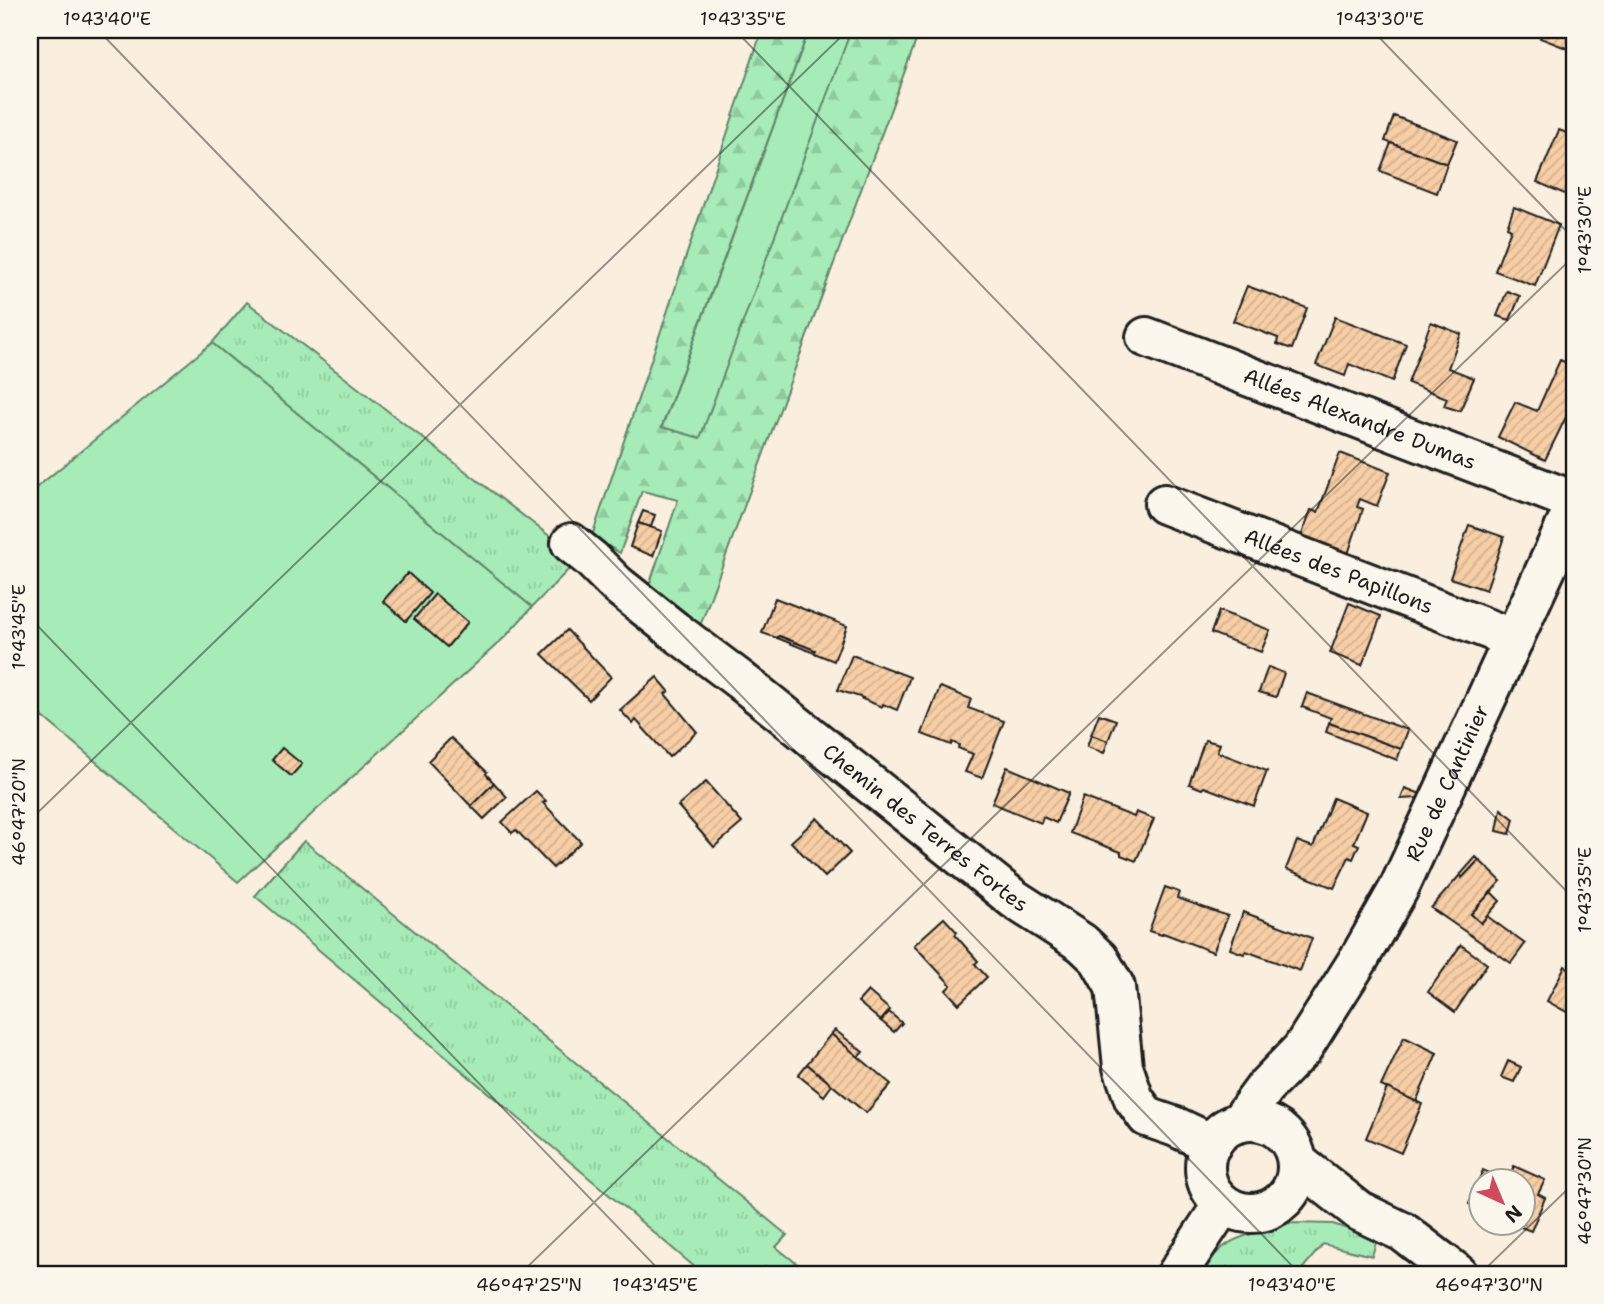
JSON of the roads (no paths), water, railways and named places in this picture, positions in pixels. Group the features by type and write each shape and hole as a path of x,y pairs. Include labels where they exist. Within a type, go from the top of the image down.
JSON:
{"street":[{"name":"Allées Alexandre Dumas","path":"1146,337 1574,501"},
{"name":"Allées des Papillons","path":"1164,504 1514,639"},
{"name":"Rue de Cantinier","path":"1225,1134 1302,1049 1398,890 1574,508"},
{"name":"Chemin des Terres Fortes","path":"571,543 674,631 740,680 1004,891 1082,943 1099,959 1115,987 1123,1068 1140,1108 1147,1117 1176,1127 1225,1134"},
{"name":"Rue de Cantinier","path":"1291,1149 1289,1103 1302,1049"},
{"path":"1291,1149 1294,1183 1283,1201 1269,1210 1253,1214 1237,1211 1223,1204 1212,1192 1206,1176 1206,1159 1225,1134 1256,1121 1272,1126 1291,1149 1359,1210 1403,1231 1458,1274"},
{"path":"1283,1201 1359,1210"},
{"path":"1177,1274 1223,1204"}]}
